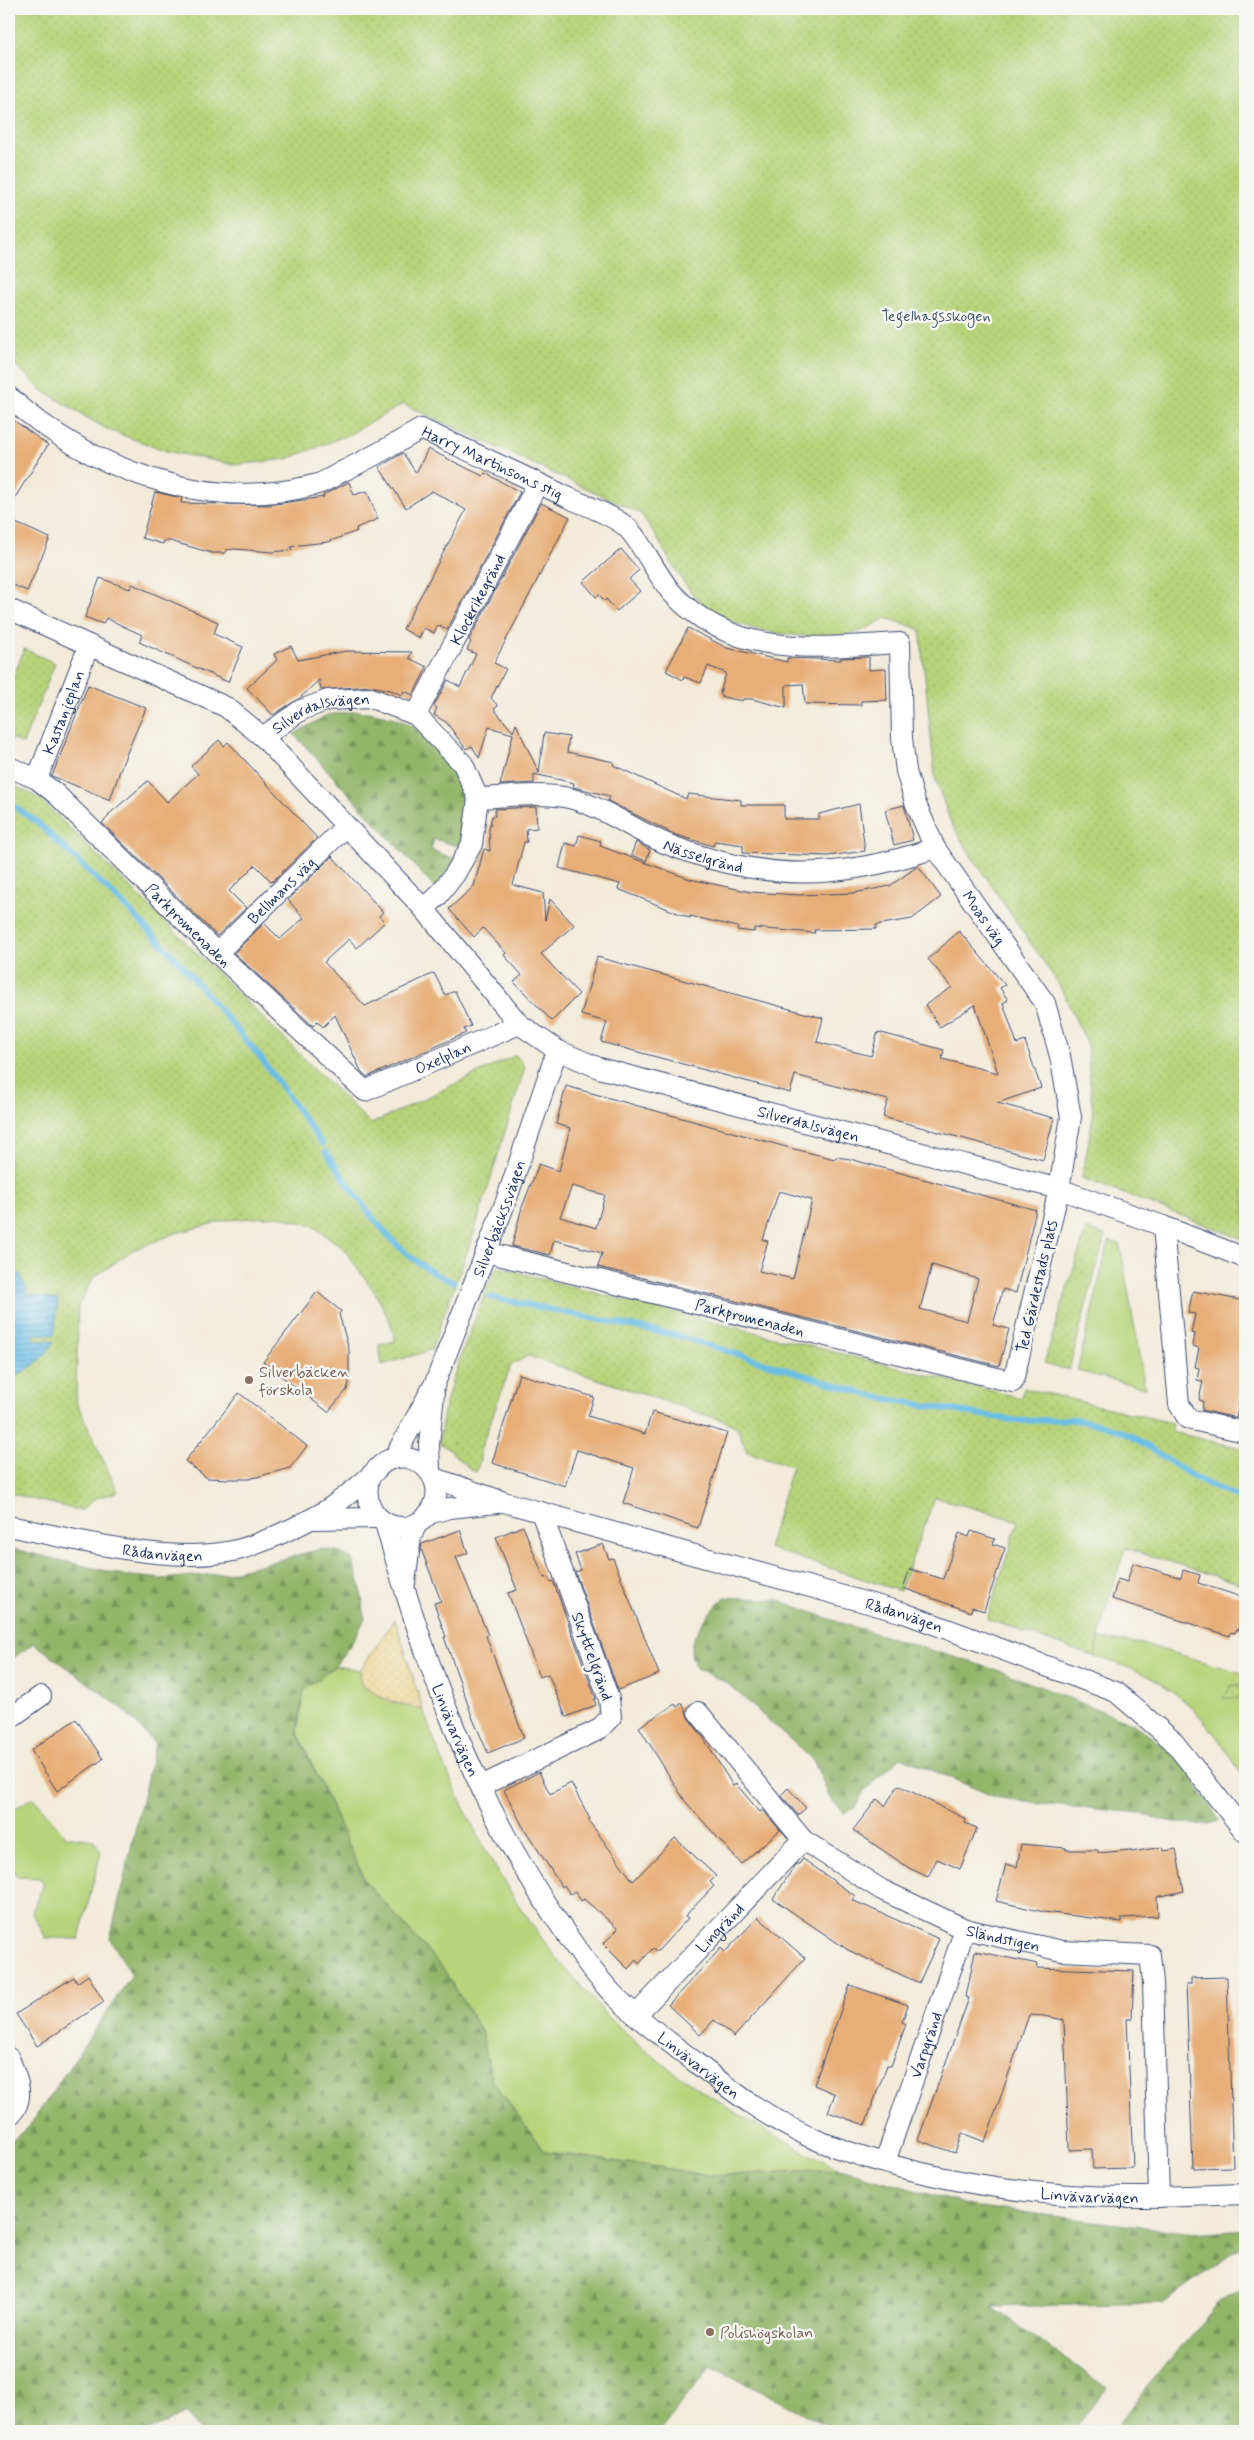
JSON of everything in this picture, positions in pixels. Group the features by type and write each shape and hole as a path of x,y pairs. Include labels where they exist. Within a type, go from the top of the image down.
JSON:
{"street":[{"name":"Harry Martinsons stig","path":"9,397 28,414 59,436 118,467 182,487 238,494 276,492 316,485 371,458 422,429 625,525 657,574 673,594 695,614 721,630 749,640 807,648 900,643"},
{"name":"Klockrikegränd","path":"416,715 538,483"},
{"name":"Silverdalsvägen","path":"9,609 226,707 263,737 424,910 519,1024 557,1050 599,1068 1060,1189 1245,1258"},
{"name":"Moas väg","path":"900,643 902,738 906,770 915,802 935,848 1045,1004 1060,1056 1071,1117 1060,1189"},
{"name":"Kastanjeplan","path":"37,779 89,645"},
{"name":"Silverdalsvägen","path":"263,737 300,710 328,700 371,698 416,715 463,764 478,798"},
{"name":"Parkpromenaden","path":"9,767 37,779 56,794 217,953 365,1091"},
{"name":"Nässelgränd","path":"478,798 544,795 570,799 671,846 725,862 778,873 816,874 855,870 896,862 935,848"},
{"path":"424,910 455,874 472,844 478,798"},
{"name":"Bellmans väg","path":"217,953 346,826"},
{"name":"Oxelplan","path":"365,1091 519,1024"},
{"name":"Silverbäckssvägen","path":"394,1458 435,1384 486,1252 557,1050"},
{"name":"Ted Gärdestads plats","path":"1013,1382 1060,1189"},
{"path":"1163,1226 1179,1404 1188,1419 1245,1432"},
{"name":"Parkpromenaden","path":"486,1252 1013,1382"},
{"name":"Silverbäckssvägen","path":"432,1474 428,1445 435,1384"},
{"name":"Rådanvägen","path":"9,1526 123,1549 208,1554 238,1550 312,1519 370,1476 383,1462 394,1458 406,1457 418,1461 432,1474 504,1502 904,1613 1116,1692 1172,1740 1245,1832"},
{"path":"422,1519 436,1495 432,1474"},
{"path":"370,1476 367,1488 369,1505 381,1520"},
{"name":"Rådanvägen","path":"312,1519 381,1520 397,1526 450,1508 504,1502"},
{"name":"Skyttelgränd","path":"481,1786 598,1730 611,1717 610,1699 541,1512"},
{"name":"Linvävarvägen","path":"405,1583 412,1537 422,1519"},
{"name":"Linvävarvägen","path":"381,1520 405,1583 436,1684 498,1826 540,1896 584,1961 614,1995 636,2015 724,2085 776,2119 822,2142 885,2162 972,2183 1068,2195 1159,2197 1245,2194"},
{"path":"9,1719 41,1696"},
{"name":"Sländstigen","path":"698,1712 803,1840 882,1890 965,1929 1062,1951 1150,1955 1153,1982 1159,2197"},
{"name":"Lingränd","path":"636,2015 803,1840"},
{"name":"Varpgränd","path":"885,2162 965,1929"},
{"path":"9,2058 18,2083 19,2102 9,2116"}],"green space":[{"name":"Tegelhagsskogen","path":"9,9 1245,9 1245,1240 1082,1178 1093,1116 1087,1043 1058,983 951,823 935,778 920,629 886,618 867,629 855,633 808,636 757,629 728,620 709,608 692,593 640,513 403,404 348,435 287,459 235,465 167,451 108,430 43,391 10,360"},
{"path":"24,649 55,663 23,744 9,737 9,689"},
{"path":"358,711 385,715 409,724 429,736 445,752 457,772 463,794 464,819 460,847 434,839 431,850 456,859 435,888 294,734 327,715"},
{"path":"9,783 39,798 371,1124 516,1055 525,1067 473,1236 431,1350 382,1365 379,1345 395,1341 391,1324 376,1294 343,1248 313,1226 279,1216 227,1220 176,1233 133,1250 93,1278 78,1307 76,1401 118,1492 96,1498 81,1511 9,1493"},
{"path":"1086,1229 1105,1235 1069,1370 1044,1363"},
{"path":"1109,1241 1120,1244 1145,1388 1077,1371"},
{"path":"495,1268 503,1268 571,1287 1021,1398 1024,1388 1172,1423 1172,1432 1245,1449 1245,1585 1125,1548 1104,1615 1095,1657 987,1619 1018,1521 935,1497 900,1591 768,1548 792,1466 747,1452 737,1427 724,1421 528,1356 511,1365 480,1451 480,1460 476,1472 439,1443 447,1398 454,1376"},
{"path":"9,1548 123,1575 162,1579 228,1573 321,1549 337,1551 353,1560 361,1589 365,1619 353,1641 335,1666 304,1690 297,1732 365,1881 442,1967 481,2031 492,2080 545,2152 658,2167 709,2176 840,2169 971,2206 1193,2233 1245,2229 1245,2244 1164,2303 992,2307 1107,2388 1073,2431 838,2431 711,2366 660,2431 200,2431 187,2413 149,2431 9,2431 9,2143 28,2128 132,1975 110,1939 155,1744 123,1709 34,1643 9,1661"},
{"path":"725,1597 778,1600 838,1622 1000,1671 1132,1723 1180,1758 1219,1820 1214,1823 1205,1824 1181,1823 1141,1813 1039,1804 995,1797 901,1757 864,1791 855,1808 844,1813 830,1798 813,1760 727,1683 696,1668 691,1652 694,1638 703,1622"},
{"path":"1099,1639 1143,1644 1245,1674 1245,1780 1216,1735 1184,1701 1146,1675 1095,1657"},
{"path":"335,1666 360,1670 361,1685 389,1701 423,1710 471,1823 512,1895 560,1962 614,2023 656,2058 732,2110 785,2141 840,2169 709,2176 658,2167 545,2152 492,2080 481,2031 442,1967 365,1881 297,1731 304,1690"},
{"path":"1245,1683 1245,1700 1224,1697 1231,1686"},
{"path":"33,1797 65,1836 94,1840 101,1852 79,1939 46,1938 32,1912 43,1884 40,1878 17,1877 9,1860 9,1813"},
{"path":"1245,2286 1245,2431 1114,2431 1146,2388 1222,2300"}],"sand":[{"path":"395,1619 423,1710 389,1701 361,1685 360,1670"}],"water":[{"path":"9,1268 20,1274 29,1295 58,1300 54,1335 34,1334 34,1340 54,1342 35,1364 9,1378"}],"building":[{"path":"9,417 48,445 9,507"},
{"path":"428,449 483,476 485,473 520,492 447,630 438,625 434,633 424,628 419,638 403,629 466,510 432,491 406,508 379,467 403,453 416,473"},
{"path":"349,482 354,495 367,491 378,519 356,528 357,531 328,542 299,545 291,547 292,550 272,552 235,549 226,550 226,553 212,553 170,541 164,541 163,544 142,538 155,492 182,498 181,503 268,505 324,497 323,495"},
{"path":"541,503 570,517 494,663 506,669 491,698 498,706 494,709 513,732 516,724 539,773 544,733 569,737 567,752 614,762 613,765 686,799 688,794 741,800 741,805 784,805 784,819 819,819 819,814 859,804 865,851 828,856 743,853 743,845 715,841 713,846 676,835 608,801 610,796 573,787 574,783 534,774 534,783 500,785 513,734 489,727 479,758 472,746 466,749 446,722 434,715 437,708 434,706 448,680 460,687 476,654 467,650 471,642 469,640"},
{"path":"9,520 50,538 27,591 9,583"},
{"path":"621,549 639,570 629,579 640,591 617,611 606,599 605,601 599,595 596,597 583,582"},
{"path":"100,578 130,589 132,584 218,622 214,634 243,647 228,682 139,642 142,635 106,618 103,624 85,617"},
{"path":"688,628 727,648 787,662 787,658 841,660 841,658 869,657 869,670 886,669 887,700 861,701 861,705 805,704 803,684 786,685 786,708 752,699 743,699 742,701 723,697 720,693 726,673 708,666 701,683 684,677 683,680 666,671"},
{"path":"291,646 298,660 346,651 412,652 409,658 427,667 413,695 404,691 402,695 391,690 370,686 321,690 319,680 300,698 273,715 247,688 277,660 274,654"},
{"path":"88,685 146,708 123,762 110,800 52,776"},
{"path":"219,740 224,746 228,742 317,838 272,882 255,865 229,891 246,908 217,936 102,823 108,815 148,781 167,802 198,774 191,766"},
{"path":"904,805 913,840 894,845 885,810"},
{"path":"536,807 537,828 526,829 527,842 524,842 513,885 543,893 545,920 550,899 574,925 541,954 579,994 552,1021 514,982 522,975 504,955 506,953 483,928 474,937 449,909 474,886 484,849 490,851 489,829 492,816 495,816 495,809"},
{"path":"579,835 601,841 600,846 690,879 751,892 798,895 854,893 890,886 918,866 941,897 912,919 876,925 876,929 814,930 815,933 754,928 754,932 737,930 738,927 690,916 690,918 618,889 620,884 559,868 565,843 576,846"},
{"path":"636,842 650,850 646,861 631,855"},
{"path":"332,856 383,912 379,916 385,922 357,948 349,939 324,962 365,1006 434,973 445,995 455,991 471,1026 464,1029 466,1033 367,1077 361,1071 335,1015 323,1027 317,1021 313,1026 234,953 264,923 280,939 304,918 288,900"},
{"path":"959,931 1005,985 1000,988 1008,1000 1003,1003 1017,1044 1025,1041 1041,1088 997,1103 1054,1118 1043,1160 883,1117 888,1100 795,1075 790,1093 601,1042 607,1022 581,1015 597,957 823,1018 817,1042 871,1056 878,1032 944,1050 942,1059 998,1073 975,1005 940,1027 925,1005 952,987 928,959"},
{"path":"566,1086 790,1148 835,1159 836,1157 850,1159 1036,1210 1016,1293 1003,1289 993,1325 1009,1329 999,1366 598,1267 602,1253 554,1240 550,1255 512,1246 522,1207 539,1164 559,1171 570,1128 556,1124","holes":["572,1186 605,1195 596,1228 560,1217","779,1191 812,1200 793,1279 759,1271 768,1241 763,1240","932,1265 978,1279 967,1321 920,1309"]},
{"path":"1193,1291 1245,1301 1245,1369 1236,1418 1202,1410 1203,1401 1199,1400 1203,1381 1197,1380 1199,1368 1195,1367 1199,1348 1193,1346 1195,1334 1191,1333 1195,1314 1188,1313"},
{"path":"317,1292 341,1311 339,1314 349,1350 349,1383 347,1390 328,1412 263,1362"},
{"path":"519,1374 594,1397 588,1416 645,1434 652,1412 727,1433 698,1528 623,1503 634,1468 577,1450 565,1486 492,1463"},
{"path":"239,1393 307,1446 290,1468 249,1479 207,1478 185,1461"},
{"path":"523,1526 544,1578 548,1577 550,1582 553,1581 596,1699 594,1699 596,1705 566,1717 548,1674 540,1677 508,1593 517,1590 496,1537"},
{"path":"460,1530 468,1553 456,1557 488,1635 486,1636 524,1738 488,1753 473,1719 444,1637 446,1637 434,1603 441,1601 421,1549 422,1544"},
{"path":"971,1531 995,1539 993,1544 1005,1548 984,1611 972,1607 971,1612 903,1588 910,1569 943,1579 959,1533 969,1537"},
{"path":"603,1544 609,1559 613,1558 659,1674 618,1690 575,1572 581,1570 575,1554"},
{"path":"1133,1563 1181,1578 1183,1570 1200,1575 1198,1583 1245,1598 1245,1631 1237,1629 1235,1633 1231,1632 1230,1636 1112,1599 1118,1579 1127,1582"},
{"path":"682,1703 689,1719 703,1737 733,1786 736,1784 760,1812 763,1810 780,1830 741,1864 685,1801 639,1727 675,1704 677,1707"},
{"path":"76,1719 103,1759 57,1791 31,1750"},
{"path":"539,1772 550,1794 571,1783 590,1819 588,1820 633,1881 675,1838 716,1876 710,1882 714,1886 685,1916 688,1918 657,1952 653,1948 639,1964 636,1960 628,1969 603,1944 618,1929 584,1899 581,1901 575,1891 570,1894 564,1885 562,1887 522,1825 504,1790"},
{"path":"898,1785 966,1819 965,1823 977,1828 960,1869 937,1859 928,1877 909,1868 853,1830 877,1799 885,1806"},
{"path":"788,1788 806,1808 798,1815 781,1795"},
{"path":"1021,1844 1066,1848 1066,1850 1098,1850 1098,1853 1131,1850 1131,1852 1163,1847 1164,1851 1176,1849 1184,1891 1157,1897 1158,1916 1122,1918 1122,1922 1044,1912 996,1901 1006,1864 1017,1867"},
{"path":"803,1859 855,1896 852,1900 939,1939 919,1983 848,1950 773,1899 796,1864 799,1864"},
{"path":"758,1917 805,1958 734,2037 714,2020 700,2035 668,2005 721,1948 725,1952"},
{"path":"975,1951 1038,1964 1037,1968 1134,1971 1132,2019 1127,2019 1133,2168 1093,2169 1092,2149 1069,2150 1064,2020 1044,2016 1029,2015 985,2142 962,2133 955,2153 918,2140 969,1998 966,1997"},
{"path":"88,1975 104,2002 37,2046 16,2014 74,1977 77,1983"},
{"path":"1227,1977 1233,2167 1193,2168 1186,1984 1191,1984 1191,1978"},
{"path":"850,1985 908,2005 902,2022 906,2024 891,2066 887,2065 865,2125 828,2112 835,2094 814,2085"}],"waterway":[{"path":"9,803 37,822 128,909 180,963 260,1057 322,1144"},
{"path":"326,1152 366,1209 396,1244 432,1272 453,1282"},
{"path":"490,1297 679,1336 875,1397 1018,1421 1075,1419 1105,1426 1130,1435 1195,1478 1245,1501"}],"place":[{"name":"Silverbäcken förskola","path":"249,1380"},
{"name":"Polishögskolan","path":"710,2332"}]}
